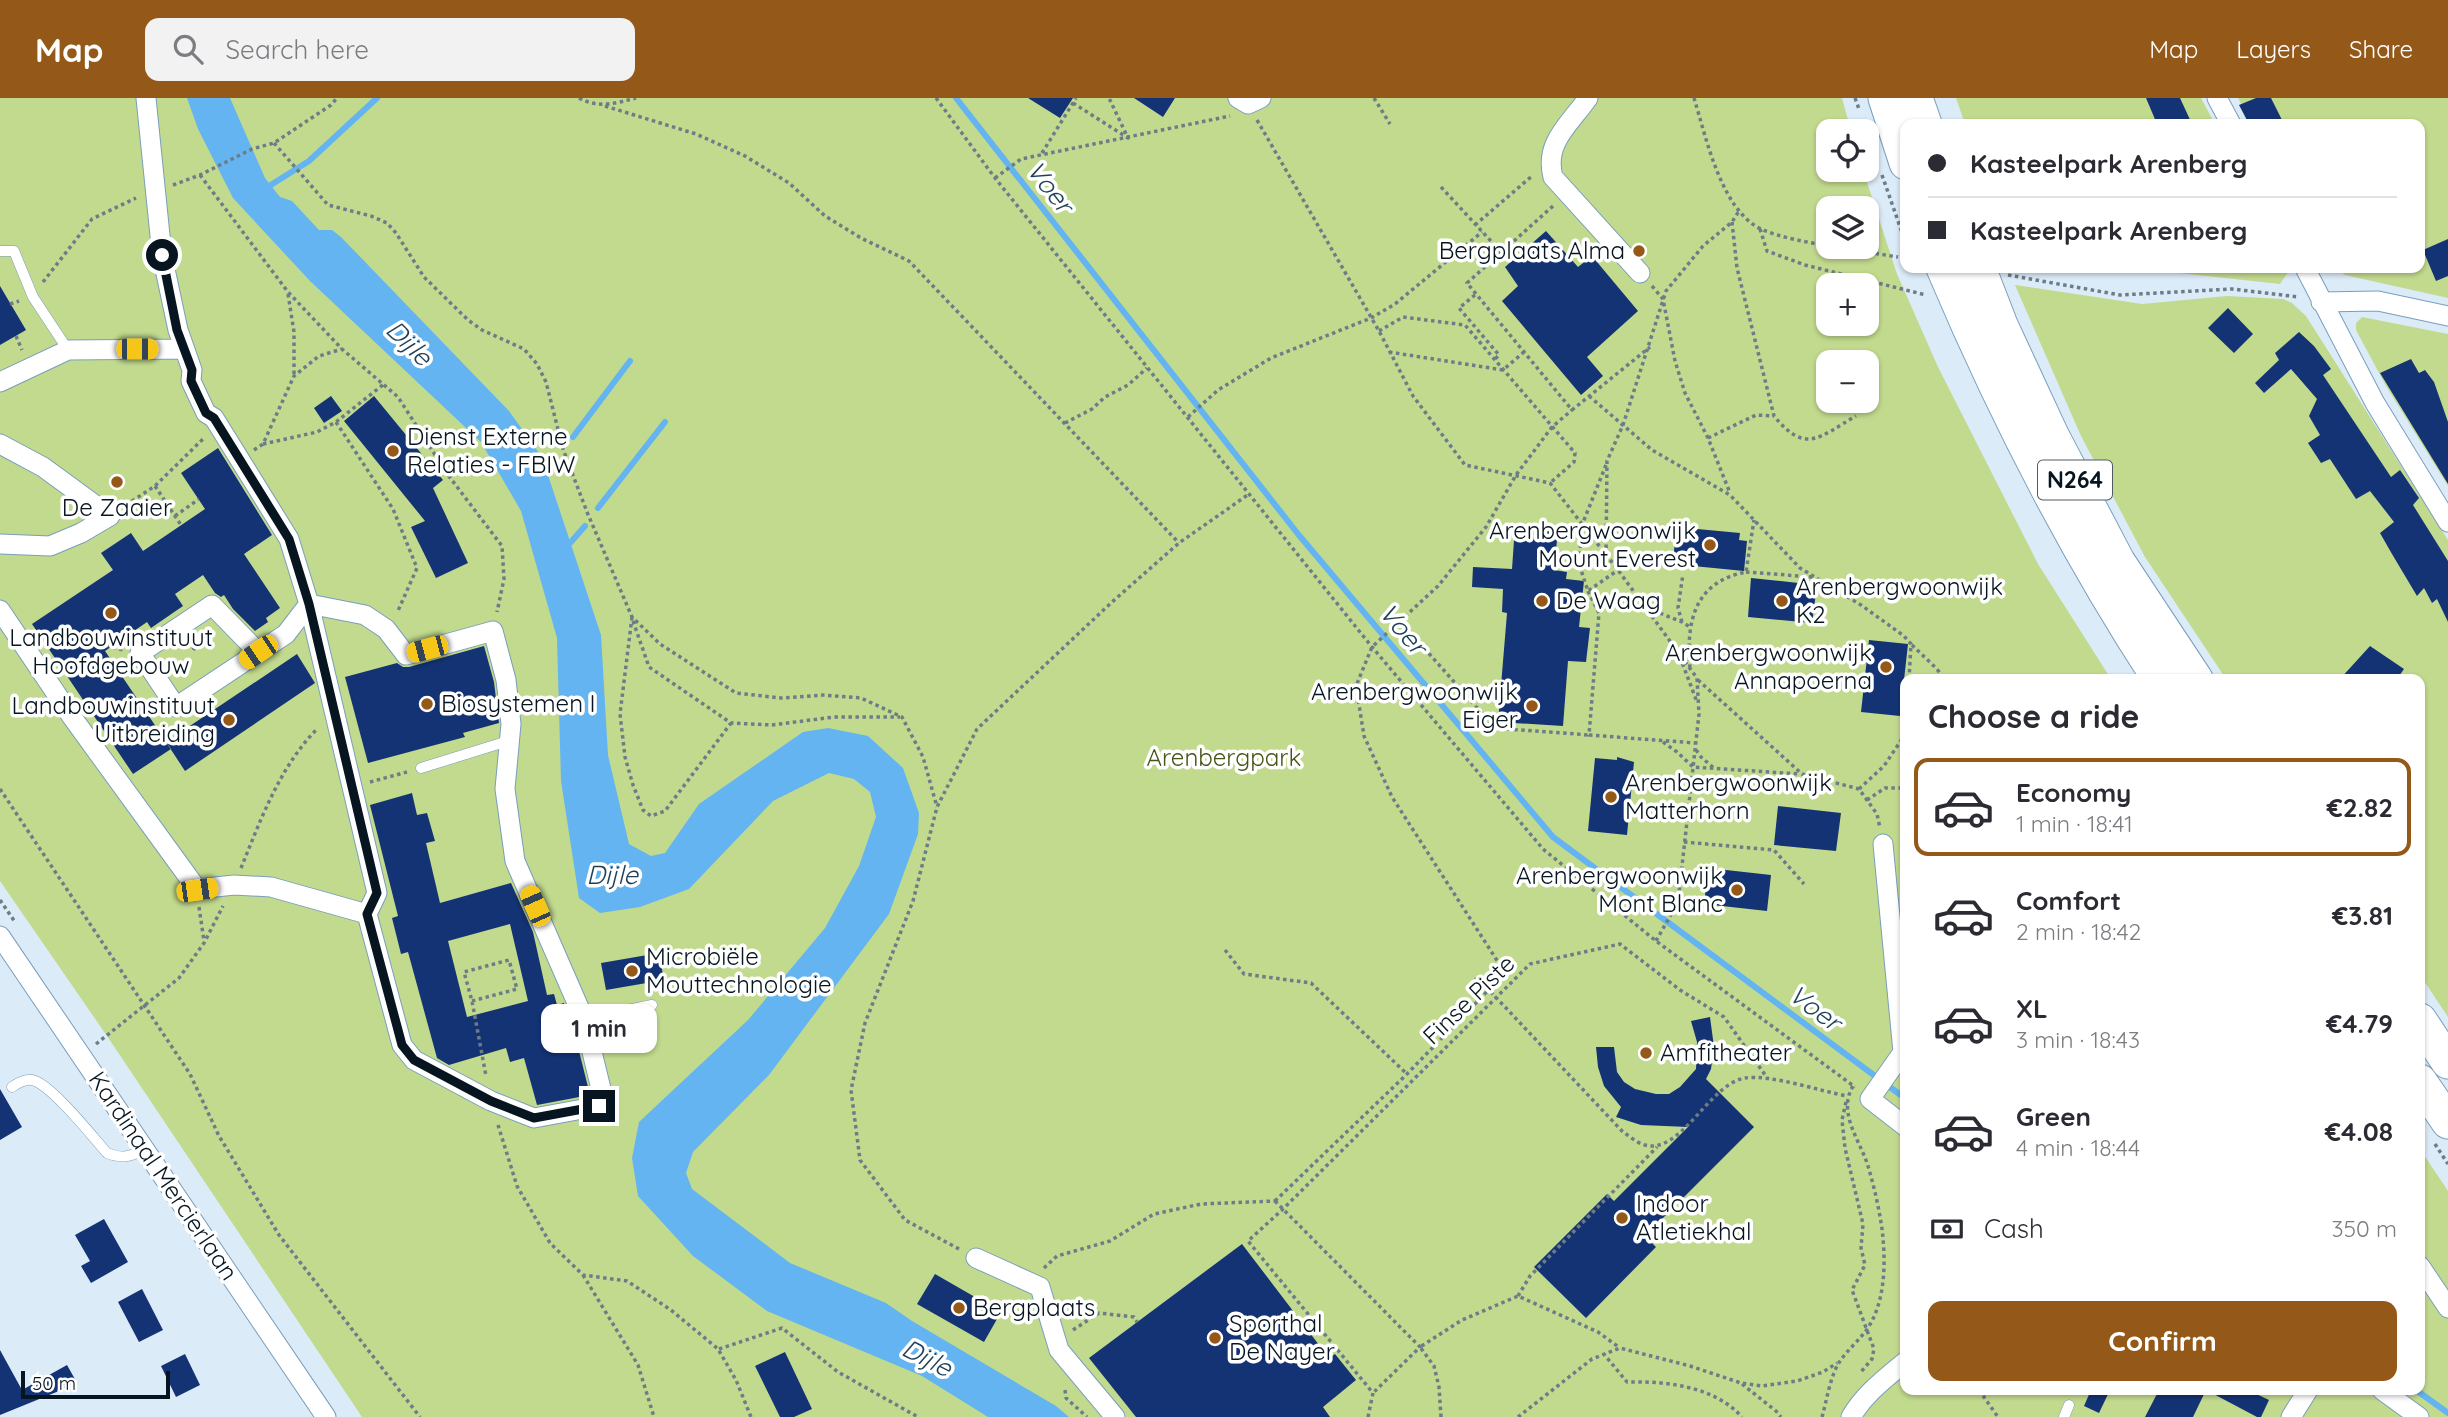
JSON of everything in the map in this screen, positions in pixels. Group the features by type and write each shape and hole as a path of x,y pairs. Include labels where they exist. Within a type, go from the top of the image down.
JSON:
{"highway":[{"path":"1885,98 1893,168"},
{"path":"1916,98 1923,119"},
{"name":"N264","path":"1994,273 2001,325 2052,435 2118,561 2193,674"},
{"name":"N264","path":"1935,282 1982,360 2019,436 2129,633 2156,674"},
{"path":"2425,1028 2448,1062"},
{"path":"2425,1088 2448,1122"}],"street":[{"path":"146,98 162,255 183,349 192,370 201,376 211,396 216,408 216,421 289,539 309,604 377,893 367,914 402,1045 414,1060 491,1101 534,1118 599,1106 603,1097 584,1018 515,861 505,789 511,724 506,680 493,631 405,655 386,629 365,615 309,604"},
{"path":"1588,98 1555,142 1549,162 1553,177 1640,273"},
{"path":"2217,98 2228,119"},
{"path":"2308,273 2375,403 2448,522"},
{"path":"2322,302 2378,301 2448,316"},
{"path":"0,382 68,350 183,349"},
{"path":"0,544 50,546 81,533 110,516 2,440"},
{"path":"258,652 212,605 141,653 176,707 286,634 309,604"},
{"path":"0,610 72,717 197,890 234,885 271,887 367,914"},
{"path":"1883,845 1900,1045"},
{"name":"Kardinaal Mercierlaan","path":"0,936 326,1417"},
{"path":"1900,1058 1870,1099 1900,1123"},
{"path":"976,1258 1040,1287 1059,1350 1115,1417"},
{"path":"2425,1274 2448,1308"},
{"path":"1851,1417 1871,1391 1900,1366"},
{"path":"2291,1417 2305,1395"},
{"path":"2389,1395 2419,1417"}],"lane":[{"path":"0,251 14,251 33,297 68,350"},
{"path":"421,768 508,741"},
{"path":"584,1018 652,1005"},
{"path":"12,1087 19,1082 31,1080 47,1086 107,1153 118,1158 132,1156 144,1149"},
{"path":"2064,1417 2069,1405"}],"path":[{"path":"33,297 92,219 200,175 252,149 274,143 331,105 337,98"},
{"path":"579,98 696,135 745,156 789,183 825,216 861,238 909,261 1180,543"},
{"path":"605,106 636,98"},
{"path":"936,98 995,178 1372,647 1543,849 1656,941 1853,1086 1847,1096 1843,1121 1845,1148 1863,1224 1861,1248 1865,1265 1852,1290 1874,1349 1872,1359 1855,1378"},
{"path":"1041,154 1076,98"},
{"path":"1109,98 1128,138"},
{"path":"1374,98 1391,124"},
{"path":"1694,98 1718,175 1739,211 1760,229 1816,243"},
{"path":"995,178 1021,159 1228,118 1249,100 1413,396 1465,465 1550,483 1646,607 1690,670 1802,774"},
{"path":"1073,103 1128,138"},
{"path":"274,143 328,205 387,223 424,277 468,320 482,330 524,349 537,364 545,382 563,449 632,617 649,667 731,723 772,725 834,717 902,717"},
{"path":"1475,225 1549,162"},
{"path":"1893,168 1900,209"},
{"path":"200,175 288,292 342,349 398,397 448,475 502,546 505,579 493,631"},
{"path":"1440,187 1501,252"},
{"path":"1567,193 1466,283 1572,410"},
{"path":"1589,735 1599,613 1579,564 1582,525 1623,425 1667,291 1703,246 1732,222 1739,211"},
{"path":"1732,222 1737,268 1774,416 1788,433 1813,439 1856,416"},
{"path":"1760,229 1767,251 1805,265 1935,282"},
{"path":"1187,417 1218,390 1271,358 1371,318 1412,291 1482,232"},
{"path":"1879,254 1898,257"},
{"path":"2004,273 2120,295 2232,289 2289,294"},
{"path":"263,444 293,376 294,332 288,292"},
{"path":"1476,294 1459,308 1499,355 1494,359"},
{"path":"1663,299 1675,361 1685,393 1708,438 1730,495"},
{"path":"1379,331 1403,317 1465,325 1575,453 1574,462 1550,483"},
{"path":"1040,1287 1040,1271 1057,1256 1111,1241 1154,1214 1201,1204 1275,1201 1501,977 1502,970 1392,797 1364,736 1356,686 1372,647 1438,586 1486,527 1516,475 1552,427 1650,347"},
{"path":"293,376 319,356 342,349"},
{"path":"1389,352 1503,370 1524,352"},
{"path":"1065,423 1092,409 1147,368"},
{"path":"240,459 263,444 317,432 335,422 384,384"},
{"path":"1589,396 1653,450 1730,495 1800,568 1861,605 1904,636 1940,674"},
{"path":"1708,438 1756,415 1774,416"},
{"path":"110,516 155,486 216,421"},
{"path":"335,422 393,509 417,568 402,606 386,629"},
{"path":"1606,556 1607,461"},
{"path":"155,486 181,525"},
{"path":"976,1258 905,1220 860,1160 851,1090 865,1023 914,901 937,807 977,729 1112,602 1180,543 1249,494"},
{"path":"174,516 199,499"},
{"path":"1746,572 1754,520"},
{"path":"1588,591 1618,570"},
{"path":"1690,670 1690,627 1702,597 1719,580 1746,572 1815,578"},
{"path":"1682,622 1678,608 1683,574"},
{"path":"1646,607 1690,627"},
{"path":"632,617 660,644 736,693 781,698 823,695 861,698 902,717 923,757 937,807"},
{"path":"632,617 620,714 625,757 643,810 651,816 665,811 731,723"},
{"path":"1400,623 1495,728 1696,746"},
{"path":"1909,674 1911,644"},
{"path":"1678,652 1699,705"},
{"path":"1656,941 1678,902 1696,746 1699,705 1697,678"},
{"path":"96,1044 179,978 204,943 234,885 264,811 288,768 310,737 323,724 335,718"},
{"path":"1660,741 1693,767 1802,774 1859,789 1877,814 1883,845"},
{"path":"1859,789 1884,765 1900,742"},
{"path":"1696,746 1701,757 1715,769"},
{"path":"351,787 421,768"},
{"path":"1867,800 1885,788 1900,788"},
{"path":"0,789 190,1074 219,1136 279,1235 420,1417"},
{"path":"1684,842 1774,850 1804,884"},
{"path":"197,890 204,943"},
{"name":"Finse Piste","path":"1373,1393 1248,1241 1530,964 1620,944 1680,990 1724,1017 1768,1079"},
{"path":"1225,950 1244,974 1311,983 1406,1074"},
{"path":"472,1001 517,989 509,960 464,972 491,1101 517,1186 550,1243 583,1275 638,1365 654,1417"},
{"path":"1474,979 1489,990 1622,1131 1647,1146 1668,1142 1723,1088 1746,1078 1768,1079 1847,1096"},
{"path":"1518,1296 1598,1332 1620,1348 1690,1366 1741,1383 1762,1386 1797,1381 1823,1372 1839,1362 1867,1330 1875,1313 1883,1273 1880,1213 1867,1163 1853,1134 1847,1096"},
{"path":"1368,1417 1373,1393 1420,1348 1462,1320 1518,1296 1530,1276 1658,1146"},
{"path":"1275,1201 1420,1348 1434,1366 1441,1417"},
{"path":"583,1275 626,1281 671,1310 718,1349 736,1380 751,1417"},
{"path":"1057,1341 1099,1313 1134,1317 1137,1322"},
{"path":"718,1349 782,1328 838,1372 918,1417"},
{"path":"1518,1417 1592,1359 1620,1348"},
{"path":"1603,1353 1627,1382 1651,1381 1684,1386 1712,1396 1742,1417"},
{"path":"1822,1417 1839,1362"},
{"path":"1741,1383 1781,1417"},
{"path":"1983,1395 1998,1417"}],"green space":[{"name":"Arenbergpark","path":"0,98 1842,98 1848,119 1816,119 1816,182 1867,182 1872,196 1816,196 1816,259 1879,259 1879,219 1897,274 1938,367 2038,564 2108,674 1900,674 1900,1395 2425,1395 2425,1156 2448,1191 2448,1417 362,1417 0,881"},
{"path":"1956,98 2201,98 2212,119 1963,119"},
{"path":"2238,98 2448,98 2448,298 2342,273 2425,273 2425,119 2248,119"},
{"path":"2179,273 2288,273 2280,284"},
{"path":"2015,285 2142,304 2227,296 2283,299 2292,303 2306,316 2448,540 2448,1017 2425,982 2425,674 2223,674 2145,557 2081,436"},
{"path":"2362,317 2448,334 2448,486 2386,386 2356,330 2356,323"}],"water":[{"name":"Dijle","path":"187,98 230,98 265,178 280,197 292,201 319,230 332,230 341,237 509,411 542,457 601,635 608,755 629,844 651,856 665,853 699,804 803,732 828,728 868,736 903,768 919,813 918,834 889,914 769,1075 693,1152 686,1173 692,1189 790,1263 886,1303 1056,1406 1069,1417 988,1417 922,1376 767,1311 693,1256 638,1196 632,1158 639,1122 748,1020 825,928 859,866 876,817 870,792 854,779 829,773 773,801 689,889 640,907 600,913 579,898 561,781 557,638 521,511 481,442 310,281 233,198 198,129"}],"building":[{"path":"1028,98 1073,98 1060,118"},
{"path":"1134,98 1175,98 1163,117"},
{"path":"2146,98 2180,98 2190,119 2155,119"},
{"path":"2256,98 2271,98 2282,119 2246,119 2239,105"},
{"path":"1546,231 1578,267 1592,256 1638,311 1587,357 1603,376 1581,395 1502,301 1518,286 1505,267"},
{"path":"2448,239 2448,276 2436,281 2425,249"},
{"path":"0,286 26,330 0,345"},
{"path":"2228,308 2253,334 2234,353 2208,328"},
{"path":"2299,332 2314,346 2331,369 2323,375 2391,477 2400,470 2419,498 2413,505 2448,561 2448,622 2437,599 2432,603 2424,588 2417,596 2380,533 2394,522 2370,491 2356,499 2330,459 2321,463 2308,443 2320,435 2309,416 2317,399 2291,369 2264,393 2255,383 2279,360 2275,353"},
{"path":"2411,359 2419,373 2425,370 2434,382 2448,422 2448,484 2380,373"},
{"path":"331,396 342,411 324,423 314,408"},
{"name":"Dienst Externe Relaties - FBIW","path":"374,396 443,480 433,488 468,563 436,578 411,527 425,521 344,421"},
{"name":"Landbouwinstituut Hoofdgebouw","path":"218,448 272,535 244,554 280,608 266,618 268,622 255,631 233,609 224,595 221,597 215,593 203,575 175,594 183,606 151,628 147,622 105,651 171,749 133,774 32,624 113,570 101,553 131,533 143,551 205,509 181,473"},
{"name":"De Waag","path":"1515,526 1558,530 1554,570 1567,572 1566,579 1584,581 1579,627 1590,628 1586,662 1568,661 1563,726 1498,722 1507,613 1502,612 1503,589 1472,587 1473,567 1512,569"},
{"name":"Arenbergwoonwijk Mount Everest","path":"1676,527 1740,533 1739,540 1747,541 1744,571 1673,564"},
{"name":"Arenbergwoonwijk K2","path":"1751,578 1817,585 1812,623 1748,617"},
{"name":"Arenbergwoonwijk Annapoerna","path":"1869,640 1908,644 1905,674 1900,674 1900,716 1861,712"},
{"name":"Biosystemen I","path":"484,646 494,682 499,723 463,733 465,737 368,763 345,677 397,663 409,667"},
{"path":"2370,646 2404,669 2400,674 2345,674"},
{"name":"Landbouwinstituut Uitbreiding","path":"297,654 315,683 185,771 166,742"},
{"name":"Arenbergwoonwijk Matterhorn","path":"1617,757 1634,762 1627,835 1588,831 1595,758 1617,760"},
{"path":"412,793 417,815 427,813 435,841 426,843 440,903 511,883 533,932 547,995 554,994 557,1005 564,1003 572,1023 590,1095 537,1105 524,1058 510,1062 506,1048 449,1065 437,1058 408,952 401,954 392,918 398,916 370,805","holes":["510,924 528,1001 467,1017 448,941"]},
{"path":"1778,806 1841,813 1836,851 1774,845"},
{"name":"Arenbergwoonwijk Mont Blanc","path":"1708,868 1771,875 1767,911 1704,904"},
{"name":"Microbiële Mouttechnologie","path":"659,953 664,980 606,990 601,963"},
{"name":"Indoor Atletiekhal","path":"1710,1017 1714,1047 1711,1069 1706,1079 1754,1127 1645,1236 1656,1247 1586,1318 1534,1267 1607,1194 1614,1201 1688,1127 1641,1125 1616,1117 1621,1107 1604,1086 1596,1047 1614,1047 1617,1072 1624,1082 1635,1089 1669,1094 1680,1087 1696,1069 1697,1042 1691,1021"},
{"path":"0,1089 22,1127 0,1140"},
{"path":"104,1219 128,1262 91,1283 81,1266 90,1261 75,1235"},
{"name":"Sporthal De Nayer","path":"1242,1244 1329,1358 1335,1354 1356,1380 1323,1407 1330,1417 1136,1417 1089,1358"},
{"name":"Bergplaats","path":"935,1274 1001,1312 984,1342 917,1304"},
{"path":"142,1289 163,1330 139,1342 118,1302"},
{"path":"0,1350 22,1390 67,1365 76,1381 59,1391 0,1415"},
{"path":"785,1352 812,1409 794,1417 780,1417 755,1366"},
{"path":"185,1354 200,1385 176,1397 161,1366"},
{"path":"2089,1395 2108,1395 2099,1413 2084,1406"},
{"path":"2156,1395 2204,1395 2193,1417 2145,1417"},
{"path":"2215,1395 2258,1395 2269,1400 2261,1417"}],"waterway":[{"path":"266,188 309,161 377,98"},
{"name":"Voer","path":"956,98 1298,534 1553,837 1900,1095"},
{"path":"573,437 630,361"},
{"path":"598,508 665,422"},
{"path":"570,543 585,526"},
{"name":"Voer","path":"2423,1395 2448,1413"}],"place":[{"name":"Bergplaats Alma","path":"1639,251"},
{"name":"Dienst Externe Relaties - FBIW","path":"393,451"},
{"name":"De Zaaier","path":"117,482"},
{"name":"Arenbergwoonwijk Mount Everest","path":"1710,545"},
{"name":"De Waag","path":"1542,601"},
{"name":"Arenbergwoonwijk K2","path":"1782,601"},
{"name":"Landbouwinstituut Hoofdgebouw","path":"111,613"},
{"name":"Arenbergwoonwijk Annapoerna","path":"1886,667"},
{"name":"Biosystemen I","path":"427,704"},
{"name":"Arenbergwoonwijk Eiger","path":"1532,706"},
{"name":"Landbouwinstituut Uitbreiding","path":"229,720"},
{"name":"Arenbergwoonwijk Matterhorn","path":"1611,797"},
{"name":"Arenbergwoonwijk Mont Blanc","path":"1737,890"},
{"name":"Microbiële Mouttechnologie","path":"632,971"},
{"name":"Amfitheater","path":"1646,1053"},
{"name":"Indoor Atletiekhal","path":"1622,1218"},
{"name":"Bergplaats","path":"959,1308"},
{"name":"Sporthal De Nayer","path":"1215,1338"}],"route":[{"path":"162,255 177,330 192,370 191,381 206,413 214,418 289,539 309,604 377,893 367,914 402,1045 414,1060 491,1101 534,1118 599,1106"}]}
